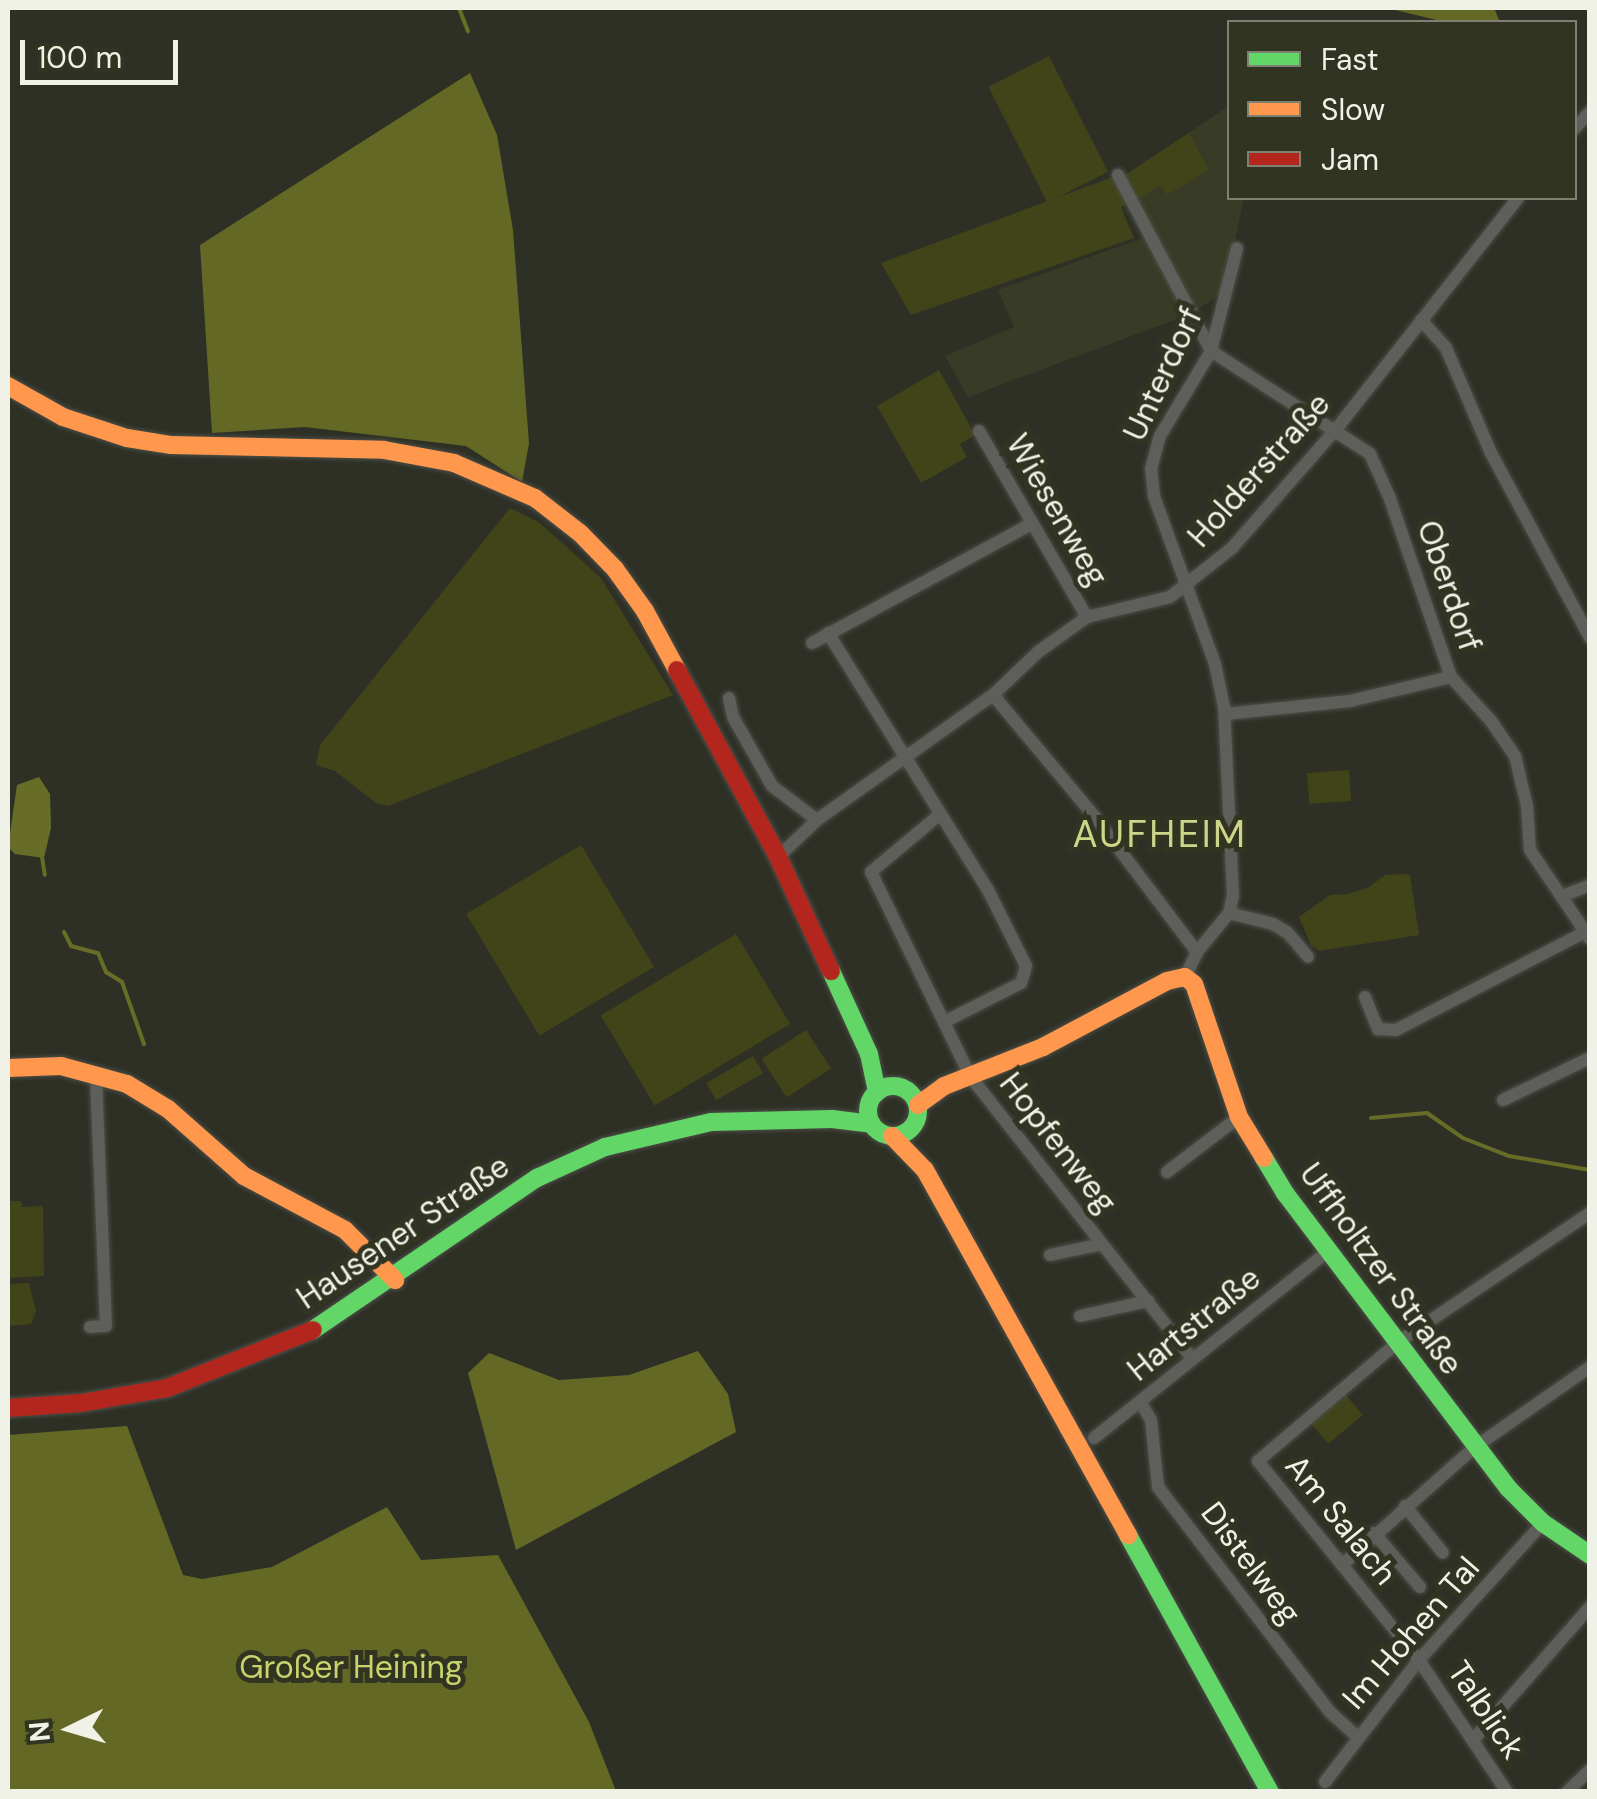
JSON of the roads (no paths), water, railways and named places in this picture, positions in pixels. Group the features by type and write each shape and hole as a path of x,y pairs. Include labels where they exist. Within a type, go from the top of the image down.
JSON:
{"street":[{"path":"1118,174 1211,351"},
{"name":"Holderstraße","path":"778,857 816,820 994,696 1038,652 1087,617 1170,597 1232,548 1337,428 1516,200"},
{"name":"Unterdorf","path":"1228,913 1236,882 1227,806 1224,714 1215,664 1154,496 1152,458 1160,436 1211,351 1237,248"},
{"path":"1421,320 1446,348 1491,453 1590,638"},
{"name":"Oberdorf","path":"1211,351 1360,444 1380,471 1450,678 1491,721 1521,769 1530,850 1587,936"},
{"path":"8,386 63,417 127,438 171,445 384,450 454,462 535,498 604,558 645,611 778,857 890,1101 892,1136 925,1170 1270,1792"},
{"name":"Wiesenweg","path":"979,431 1087,617"},
{"path":"812,643 1033,524"},
{"path":"828,633 986,888 1026,966 1022,983 944,1022"},
{"path":"1224,714 1350,701 1450,678"},
{"path":"994,696 1094,816 1165,916 1197,952"},
{"path":"729,698 733,717 772,786 816,820"},
{"name":"Hopfenweg","path":"940,815 871,872 970,1076 1193,1359"},
{"path":"1562,896 1590,885"},
{"path":"1185,977 1197,952 1228,913 1273,924 1288,933 1308,957"},
{"path":"1365,997 1378,1029 1396,1030 1587,936"},
{"name":"Hausener Straße","path":"8,1408 98,1400 167,1388 228,1370 338,1318 480,1216 574,1158 710,1122 832,1118 944,1086 1043,1047 1112,1014 1167,981 1185,977"},
{"name":"Uffholtzer Straße","path":"1185,977 1194,984 1239,1118 1327,1252 1476,1447 1543,1524 1590,1555"},
{"path":"1503,1100 1590,1058"},
{"path":"8,1068 62,1066 96,1074 147,1095 244,1176 345,1230 394,1280"},
{"path":"90,1328 106,1326 96,1074"},
{"path":"890,1101 914,1125 925,1170"},
{"path":"1167,1172 1239,1118"},
{"path":"892,1136 914,1125"},
{"path":"1397,1342 1590,1213"},
{"name":"Hopfenweg","path":"1050,1255 1102,1244"},
{"name":"Hartstraße","path":"1094,1438 1327,1252"},
{"path":"1080,1316 1148,1301"},
{"name":"Am Salach","path":"1397,1342 1258,1462 1419,1660"},
{"path":"1342,1566 1374,1533 1476,1447 1590,1367"},
{"name":"Distelweg","path":"1141,1403 1151,1420 1158,1487 1330,1712 1358,1738"},
{"path":"1405,1506 1443,1552"},
{"name":"Im Hohen Tal","path":"1325,1782 1419,1660 1543,1524"},
{"path":"1374,1533 1420,1587"},
{"path":"1474,1738 1590,1607"},
{"name":"Talblick","path":"1419,1660 1508,1792"},
{"path":"1568,1792 1590,1770"}],"waterway":[{"path":"459,8 468,31"},
{"path":"42,857 45,875"},
{"path":"64,932 71,946 98,953 106,972 122,982 144,1044"},
{"path":"1371,1118 1427,1113 1463,1138 1509,1156 1590,1170"}],"district":[{"name":"AUFHEIM","path":"1160,835"}],"park label":[{"name":"Großer Heining","path":"351,1667"}]}
